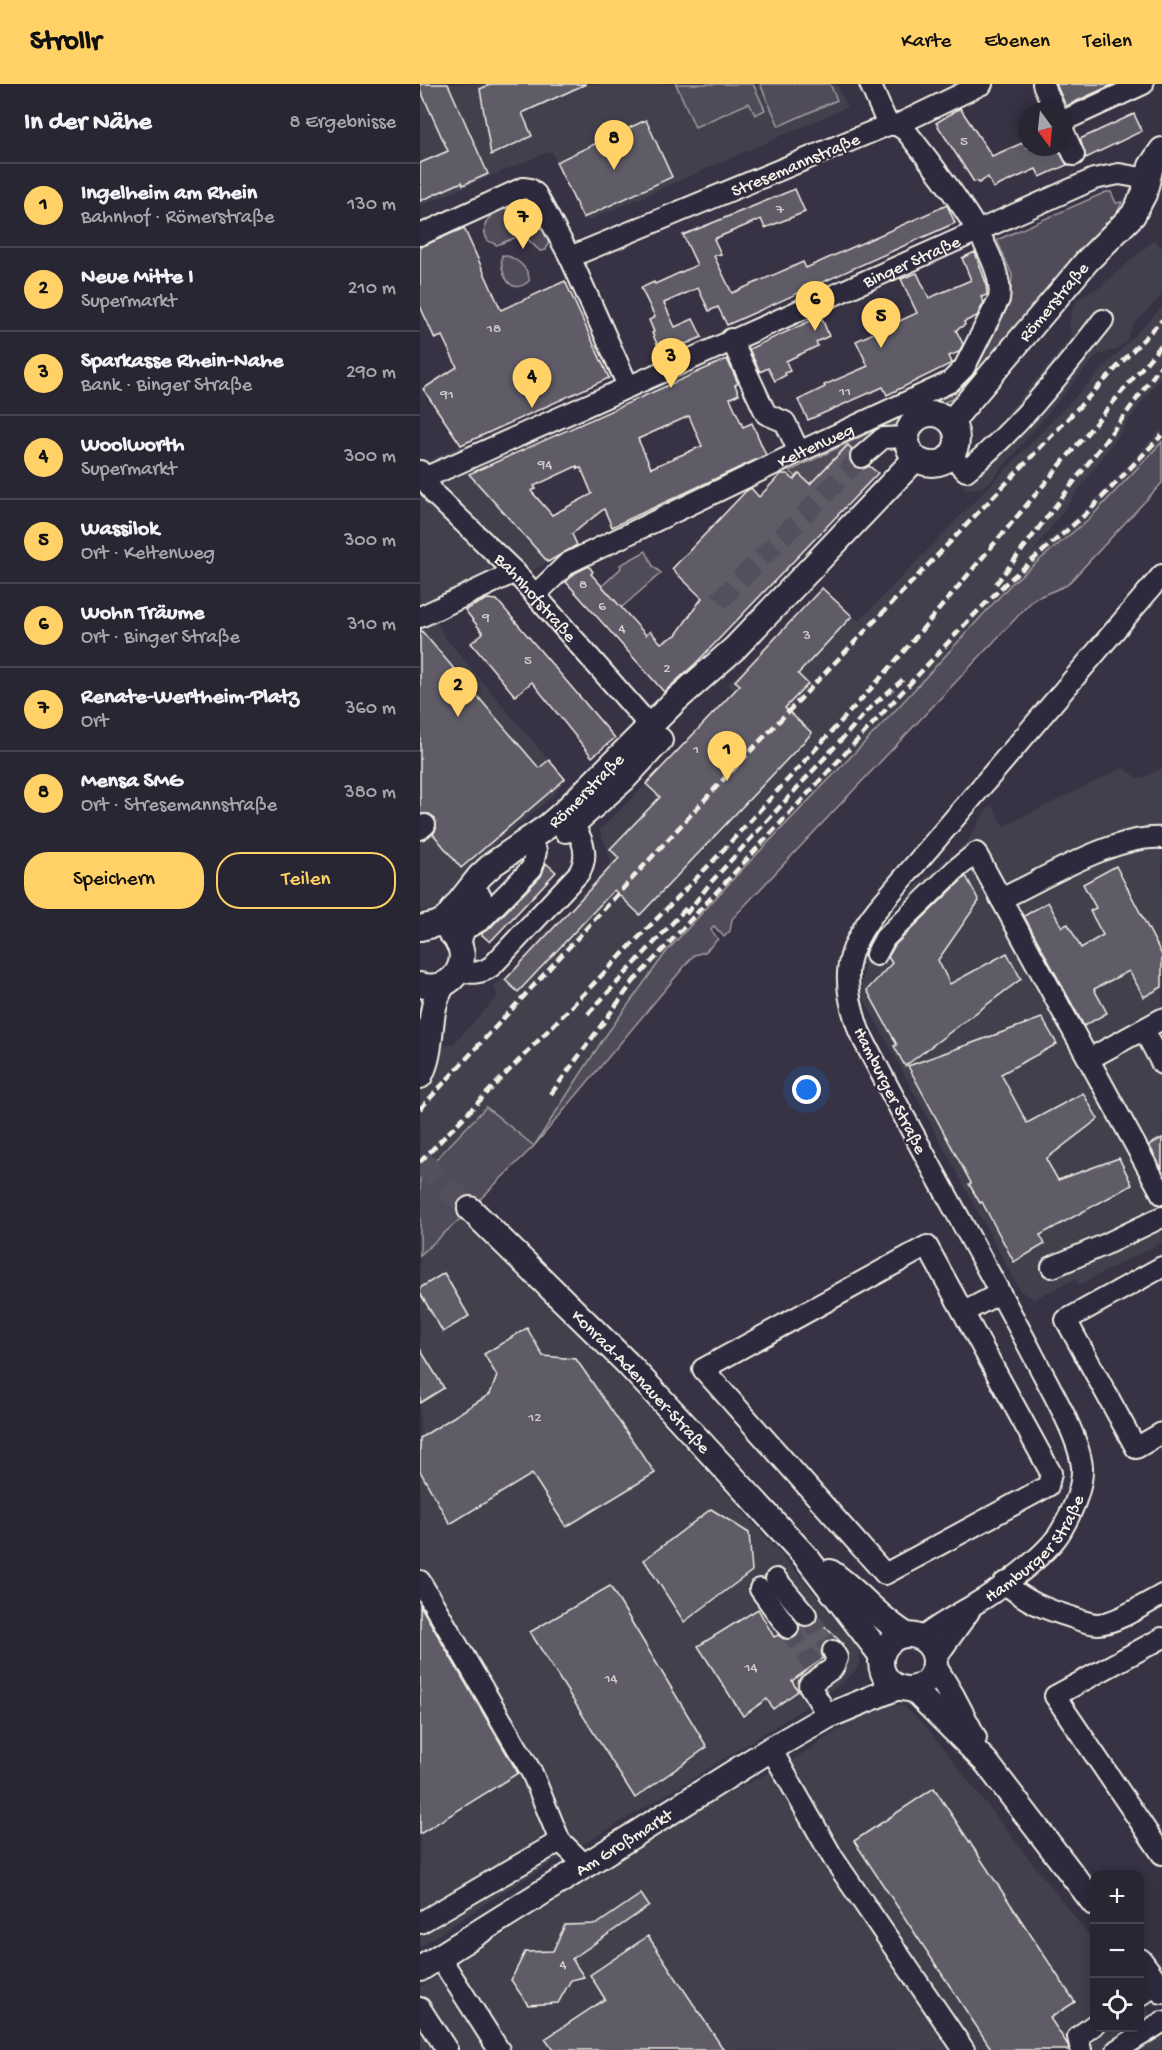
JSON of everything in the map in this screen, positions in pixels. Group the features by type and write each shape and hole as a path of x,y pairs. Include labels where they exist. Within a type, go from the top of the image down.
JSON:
{"main road":[{"path":"1148,179 1151,166 1162,150"},
{"name":"Römerstraße","path":"951,422 1087,261 1133,215 1140,204 1148,179"},
{"path":"936,414 951,422 957,435 957,443 951,456 945,461 930,465 915,459 907,445 908,429 920,417 936,414"},
{"name":"Römerstraße","path":"420,1076 429,1054 435,1000 440,980 462,959 460,934 475,902 489,886 536,850 568,819 650,726 735,648 915,459"},
{"name":"Römerstraße","path":"426,927 446,919 480,876 493,864 548,826 568,819 623,780 687,712 735,648"},
{"name":"Römerstraße","path":"426,927 460,934"},
{"name":"Konrad-Adenauer-Straße","path":"470,1209 626,1362 807,1558 881,1660"},
{"name":"Konrad-Adenauer-Straße","path":"807,1558 841,1579 892,1626 913,1636"},
{"path":"986,1762 935,1663 928,1644 913,1636 889,1642 881,1660 886,1679 905,1688 986,1762 1090,1897"},
{"name":"Am Großmarkt","path":"828,1716 858,1689 881,1660"},
{"path":"905,1688 926,1683 935,1663"},
{"name":"Am Großmarkt","path":"430,1963 771,1749 828,1716 905,1688"},
{"path":"1144,1971 1153,1990"}],"street":[{"path":"870,84 892,125 906,131 935,168 978,231"},
{"name":"Stresemannstraße","path":"570,257 892,125 982,84"},
{"path":"1043,84 1051,102"},
{"path":"1072,117 1143,84"},
{"path":"1072,150 1074,155"},
{"name":"Binger Straße","path":"422,476 1094,178 1119,174 1148,179"},
{"path":"420,235 523,188 530,189 536,194 570,257 628,386"},
{"name":"Keltenweg","path":"535,595 568,563 958,377 999,299 1001,288 978,231"},
{"path":"951,456 966,471 991,451 1037,400 1103,320"},
{"path":"731,339 766,414 785,422 799,452"},
{"path":"861,457 883,438 906,437"},
{"name":"Bahnhofstraße","path":"422,476 435,495 515,572 650,726"},
{"path":"420,617 515,572"},
{"name":"Hamburger Straße","path":"913,1636 977,1603 1037,1559 1059,1534 1073,1508 1081,1483 1082,1466 1062,1413 859,1031 851,1009 847,970 851,953 866,924 878,908 1162,574"},
{"path":"440,980 480,972 492,966 579,873 584,865 584,850 580,835 568,819"},
{"path":"1001,899 1123,842 1150,837 1162,838"},
{"path":"876,955 885,938 956,869 976,853 1162,1194"},
{"path":"1089,1059 1162,1019"},
{"path":"1144,1030 1162,1064"},
{"path":"1052,1267 1162,1217"},
{"path":"927,1246 964,1312 1051,1473 1048,1486 885,1574 703,1369 927,1246"},
{"path":"1162,1267 1066,1320 1136,1448 1162,1433"},
{"path":"964,1312 1000,1293"},
{"path":"420,1581 532,1773 560,1841 585,1865"},
{"path":"1004,1583 1038,1606 1089,1623 1099,1624 1162,1595"},
{"path":"788,1628 768,1584 806,1616"},
{"name":"Hamburger Straße","path":"935,1663 951,1634 977,1603"},
{"path":"1162,1638 1055,1696 1162,1854"},
{"path":"828,1716 809,1685 817,1671 833,1668 837,1658 833,1651"},
{"path":"771,1749 833,1858 964,2050"},
{"path":"420,1923 560,1841"},
{"path":"430,1963 499,2050"},
{"path":"420,2008 447,2050"},
{"path":"1117,2050 1162,2022"},
{"path":"1081,2050 1078,2037 1090,2029"}],"shaded area":[{"path":"420,84 837,84 847,107 588,221 583,218 551,151 420,206"},
{"path":"676,84 753,84 765,110 755,115 749,103 695,127"},
{"path":"760,84 830,84 837,100 779,126"},
{"path":"1106,192 1111,192 1116,203 1122,202 1116,216 954,398 939,405 922,408 899,425 882,429 855,452 847,445 810,484 799,474 796,477 790,471 940,398 965,383 974,373 1010,302 1012,275 997,240"},
{"path":"519,204 534,209 542,219 548,238 546,250 540,251 526,238 519,236 497,245 488,241 485,226 492,215"},
{"path":"1154,240 1162,247 1162,295 1134,324 1126,342 1115,350 1096,356 991,481 982,487 964,490 968,456 1072,337 1069,324 1077,301 1085,294 1100,287"},
{"path":"502,255 524,267 529,281 522,285 511,285 502,269"},
{"path":"1162,307 1162,375 1034,551 1084,511 1162,428 1162,442 1091,517 1012,583 892,714 667,951 604,1038 534,1146 486,1107 420,1172 420,1092 433,1073 444,1045 453,1044 498,996 493,987 538,947 537,940 573,908 575,900 611,864 599,830 734,691 728,684 822,588 859,621"},
{"path":"1162,442 1162,483 1067,585 1034,599 732,919 730,931 724,937 714,926 711,930 718,939 705,952 694,955 534,1146 604,1038 667,951 892,714 1012,583 1091,517"},
{"path":"461,445 469,474 548,562 487,599 437,621 443,635 565,779 553,796 488,850 454,885 435,909 420,911 420,465"},
{"path":"646,551 653,566 661,573 621,608 602,586 621,568 620,565"},
{"path":"1123,768 1140,779 1162,768 1162,1242 1079,1285 1075,1279 1034,1299 1020,1291 864,999 862,983 865,958 875,938 892,915 918,884 966,843 988,807 993,806 1004,826"},
{"path":"486,1107 534,1146 420,1255 420,1176"},
{"path":"460,1220 614,1371 694,1457 804,1580 856,1644 860,1663 855,1671 837,1687 686,1783 499,1895 420,1947 420,1255"},
{"path":"903,1705 925,1725 1090,1937 1090,2032 1144,2032 1144,2005 1162,2029 1162,2050 420,2050 420,1987 715,1800 791,1761 865,1712 883,1706"}],"building":[{"path":"420,84 448,84 488,174 463,185 462,182 420,201 420,163 448,151 420,89"},
{"path":"491,84 586,84 522,113 532,136 491,155 480,89"},
{"path":"1056,84 1114,84 1072,103 1064,102"},
{"path":"960,108 992,156 1018,145 1018,156 1062,156 1067,165 1040,177 1036,169 993,188 988,177 979,183 974,182 936,123"},
{"path":"1134,114 1142,131 1086,158 1080,139"},
{"path":"646,120 672,177 583,218 556,162"},
{"path":"795,189 805,212 765,228 761,219 714,239 721,254 714,256 732,293 803,262 806,268 947,205 955,223 727,325 718,307 709,311 698,288 664,303 675,327 693,319 702,337 662,354 652,333 654,332 649,320 655,317 641,288 697,265 683,235"},
{"path":"464,228 501,310 565,281 609,378 461,445 423,389 457,367 442,336 435,339 420,306 420,247"},
{"path":"975,252 986,283 987,295 981,297 984,302 977,316 964,322 965,325 956,330 963,344 959,352 949,356 952,363 887,395 883,387 808,420 798,400 825,387 824,385 868,366 856,341 917,313 901,279 917,273 929,298 971,280 962,258"},
{"path":"821,316 829,336 816,342 818,346 786,361 790,371 775,381 768,368 760,372 749,349"},
{"path":"727,359 738,383 735,385 739,394 730,398 743,427 752,423 766,455 612,527 604,509 572,534 577,545 548,562 469,474","holes":["689,416 702,446 651,468 638,439","577,466 578,469 581,468 592,494 552,515 531,491 536,489 534,486"]},
{"path":"848,445 852,449 849,459 852,465 863,469 869,466 878,473 696,663 664,692 566,582 575,573 589,566 593,572 591,574 646,635 650,631 661,643 676,635 702,598 672,569 746,491 751,488 759,497 781,474 788,474 794,480 799,474 810,484"},
{"path":"822,588 852,616 798,674 808,684 785,708 812,733 640,915 614,890 518,992 505,980 619,858 610,849 660,797 646,784 740,685 735,681"},
{"path":"487,599 497,600 615,738 592,757 532,682 515,696 471,643 483,633 465,610"},
{"path":"420,629 539,768 549,760 565,779 461,868 433,834 436,829 435,818 429,814 420,814"},
{"path":"546,863 556,872 490,942 481,934 490,928 541,876"},
{"path":"1116,866 1162,955 1162,987 1144,997 1129,971 1094,989 1107,1013 1084,1026 1024,916 1048,902 1062,927 1068,924 1081,948 1103,935 1090,911 1096,908 1083,884"},
{"path":"966,876 979,901 938,960 950,984 1007,953 1021,979 905,1066 894,1046 897,1045 867,990 892,963 888,957 895,945"},
{"path":"1042,1018 1057,1044 1001,1074 1027,1123 1083,1093 1098,1119 1046,1159 1058,1180 1119,1158 1132,1185 1040,1235 1045,1244 1014,1262 982,1202 980,1203 969,1184 971,1183 908,1066"},
{"path":"1162,1138 1162,1169 1149,1145"},
{"path":"444,1273 469,1316 443,1332 420,1293 420,1288"},
{"path":"527,1328 543,1356 576,1359 655,1473 566,1527 532,1474 450,1524 420,1471 420,1438 490,1394 497,1376 484,1354"},
{"path":"420,1349 444,1388 420,1403"},
{"path":"711,1509 749,1533 752,1571 684,1622 644,1560"},
{"path":"610,1586 707,1747 635,1798 530,1632"},
{"path":"420,1605 518,1773 420,1834"},
{"path":"758,1609 774,1637 778,1635 784,1639 794,1638 799,1632 799,1624 809,1627 817,1619 843,1644 834,1639 827,1641 821,1650 823,1658 792,1681 798,1691 773,1709 767,1699 743,1716 698,1646"},
{"path":"934,1788 1075,2002 1050,2018 1069,2050 992,2050 854,1841"},
{"path":"641,1894 649,1906 572,1959 584,1977 571,1980 558,2003 528,2005 511,1980 525,1952 553,1951 565,1925 597,1924"},
{"path":"648,1936 724,2050 553,2050 545,2039 605,1999 590,1975"}],"tunnel":[{"path":"719,601 861,457"},
{"path":"420,1161 470,1209"},
{"path":"806,1615 833,1651"},
{"path":"788,1628 813,1665"}],"railway":[{"path":"420,1109 720,783 1162,320"},
{"path":"420,1162 714,860 888,670 1162,344"},
{"path":"996,584 1162,364"},
{"path":"632,983 969,620 1006,583 1087,513 1162,435"},
{"path":"686,914 712,881 873,705 906,677"},
{"path":"588,1014 689,905"},
{"path":"551,1094 636,978"}],"place":[{"name":"Mensa SMG","path":"614,170"},
{"name":"Renate-Wertheim-Platz","path":"523,249"},
{"name":"Wohn Träume","path":"815,331"},
{"name":"Wassilok","path":"881,348"},
{"name":"Sparkasse Rhein-Nahe","path":"671,388"},
{"name":"Woolworth","path":"532,408"},
{"name":"Neue Mitte I","path":"458,717"},
{"name":"Ingelheim am Rhein","path":"727,781"}]}
